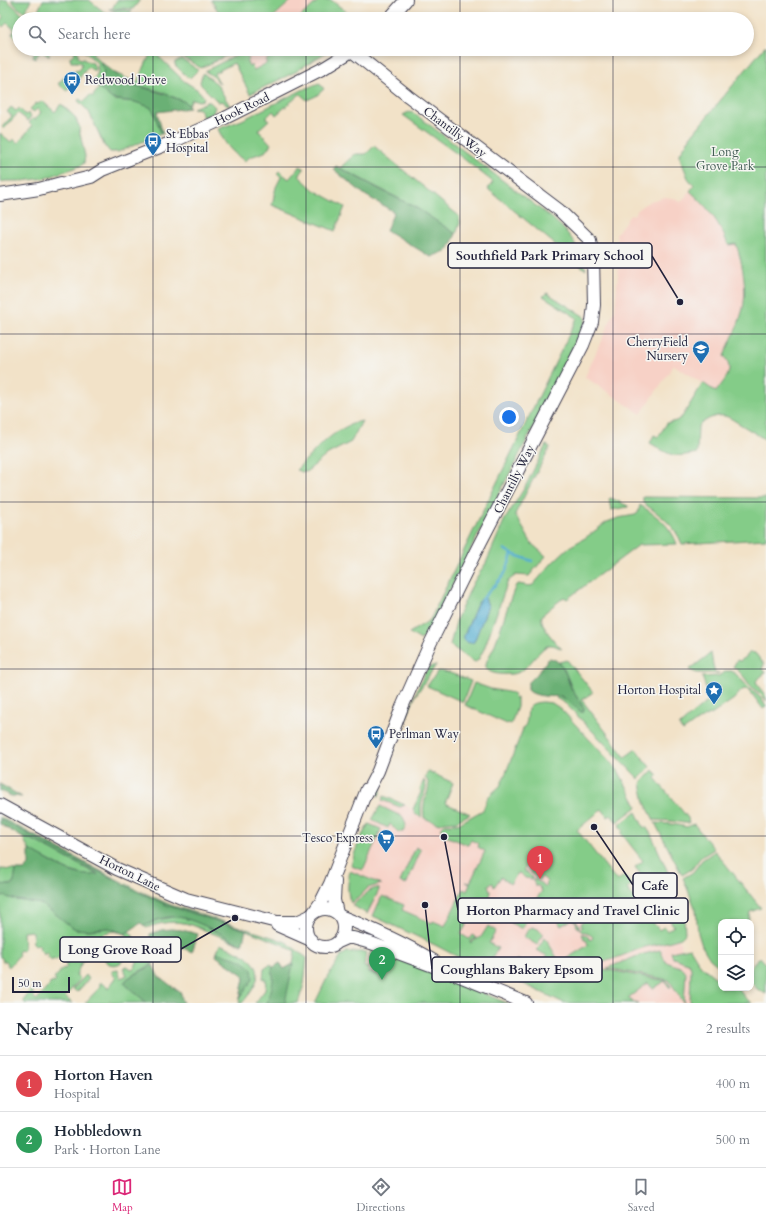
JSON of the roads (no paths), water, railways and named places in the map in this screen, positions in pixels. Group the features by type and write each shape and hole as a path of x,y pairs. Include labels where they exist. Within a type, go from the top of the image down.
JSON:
{"street":[{"path":"395,12 406,0"},
{"name":"Hook Road","path":"0,195 54,186 86,174 102,170 170,143 225,118 324,68 344,56"},
{"name":"Chantilly Way","path":"312,914 326,894 365,796 378,771 402,707 429,646 587,336 592,322 594,305 594,256 592,244 582,232 559,210 408,96 361,56"},
{"name":"Horton Lane","path":"0,805 117,869 186,899 268,920 290,922 300,921 312,914"},
{"name":"Chantilly Way","path":"336,870 334,900 339,915"},
{"path":"457,975 417,950 327,909 320,910 312,914 307,922 307,934 310,940 317,945 324,947 332,946 347,938 357,939 457,975 526,1003"},
{"path":"338,942 344,929 343,921 339,915"},
{"name":"Horton Lane","path":"268,920 310,940"}],"water":[{"path":"482,598 485,598 488,606 474,642 469,643 464,640 464,636 477,604"}],"waterway":[{"path":"482,600 503,577 506,571 512,554 504,549"},
{"path":"512,554 532,561"}],"place":[{"name":"Redwood Drive","path":"72,95"},
{"name":"St Ebbas Hospital","path":"153,156"},
{"name":"Southfield Park Primary School","path":"680,302"},
{"name":"CherryField Nursery","path":"701,364"},
{"name":"Horton Hospital","path":"714,705"},
{"name":"Perlman Way","path":"376,749"},
{"name":"Cafe","path":"594,827"},
{"name":"Horton Pharmacy and Travel Clinic","path":"444,837"},
{"name":"Tesco Express","path":"386,853"},
{"name":"Horton Haven","path":"540,879"},
{"name":"Coughlans Bakery Epsom","path":"425,905"},
{"name":"Long Grove Road","path":"235,918"},
{"name":"Hobbledown","path":"382,980"}],"park label":[{"name":"Long Grove Park","path":"725,159"}]}
